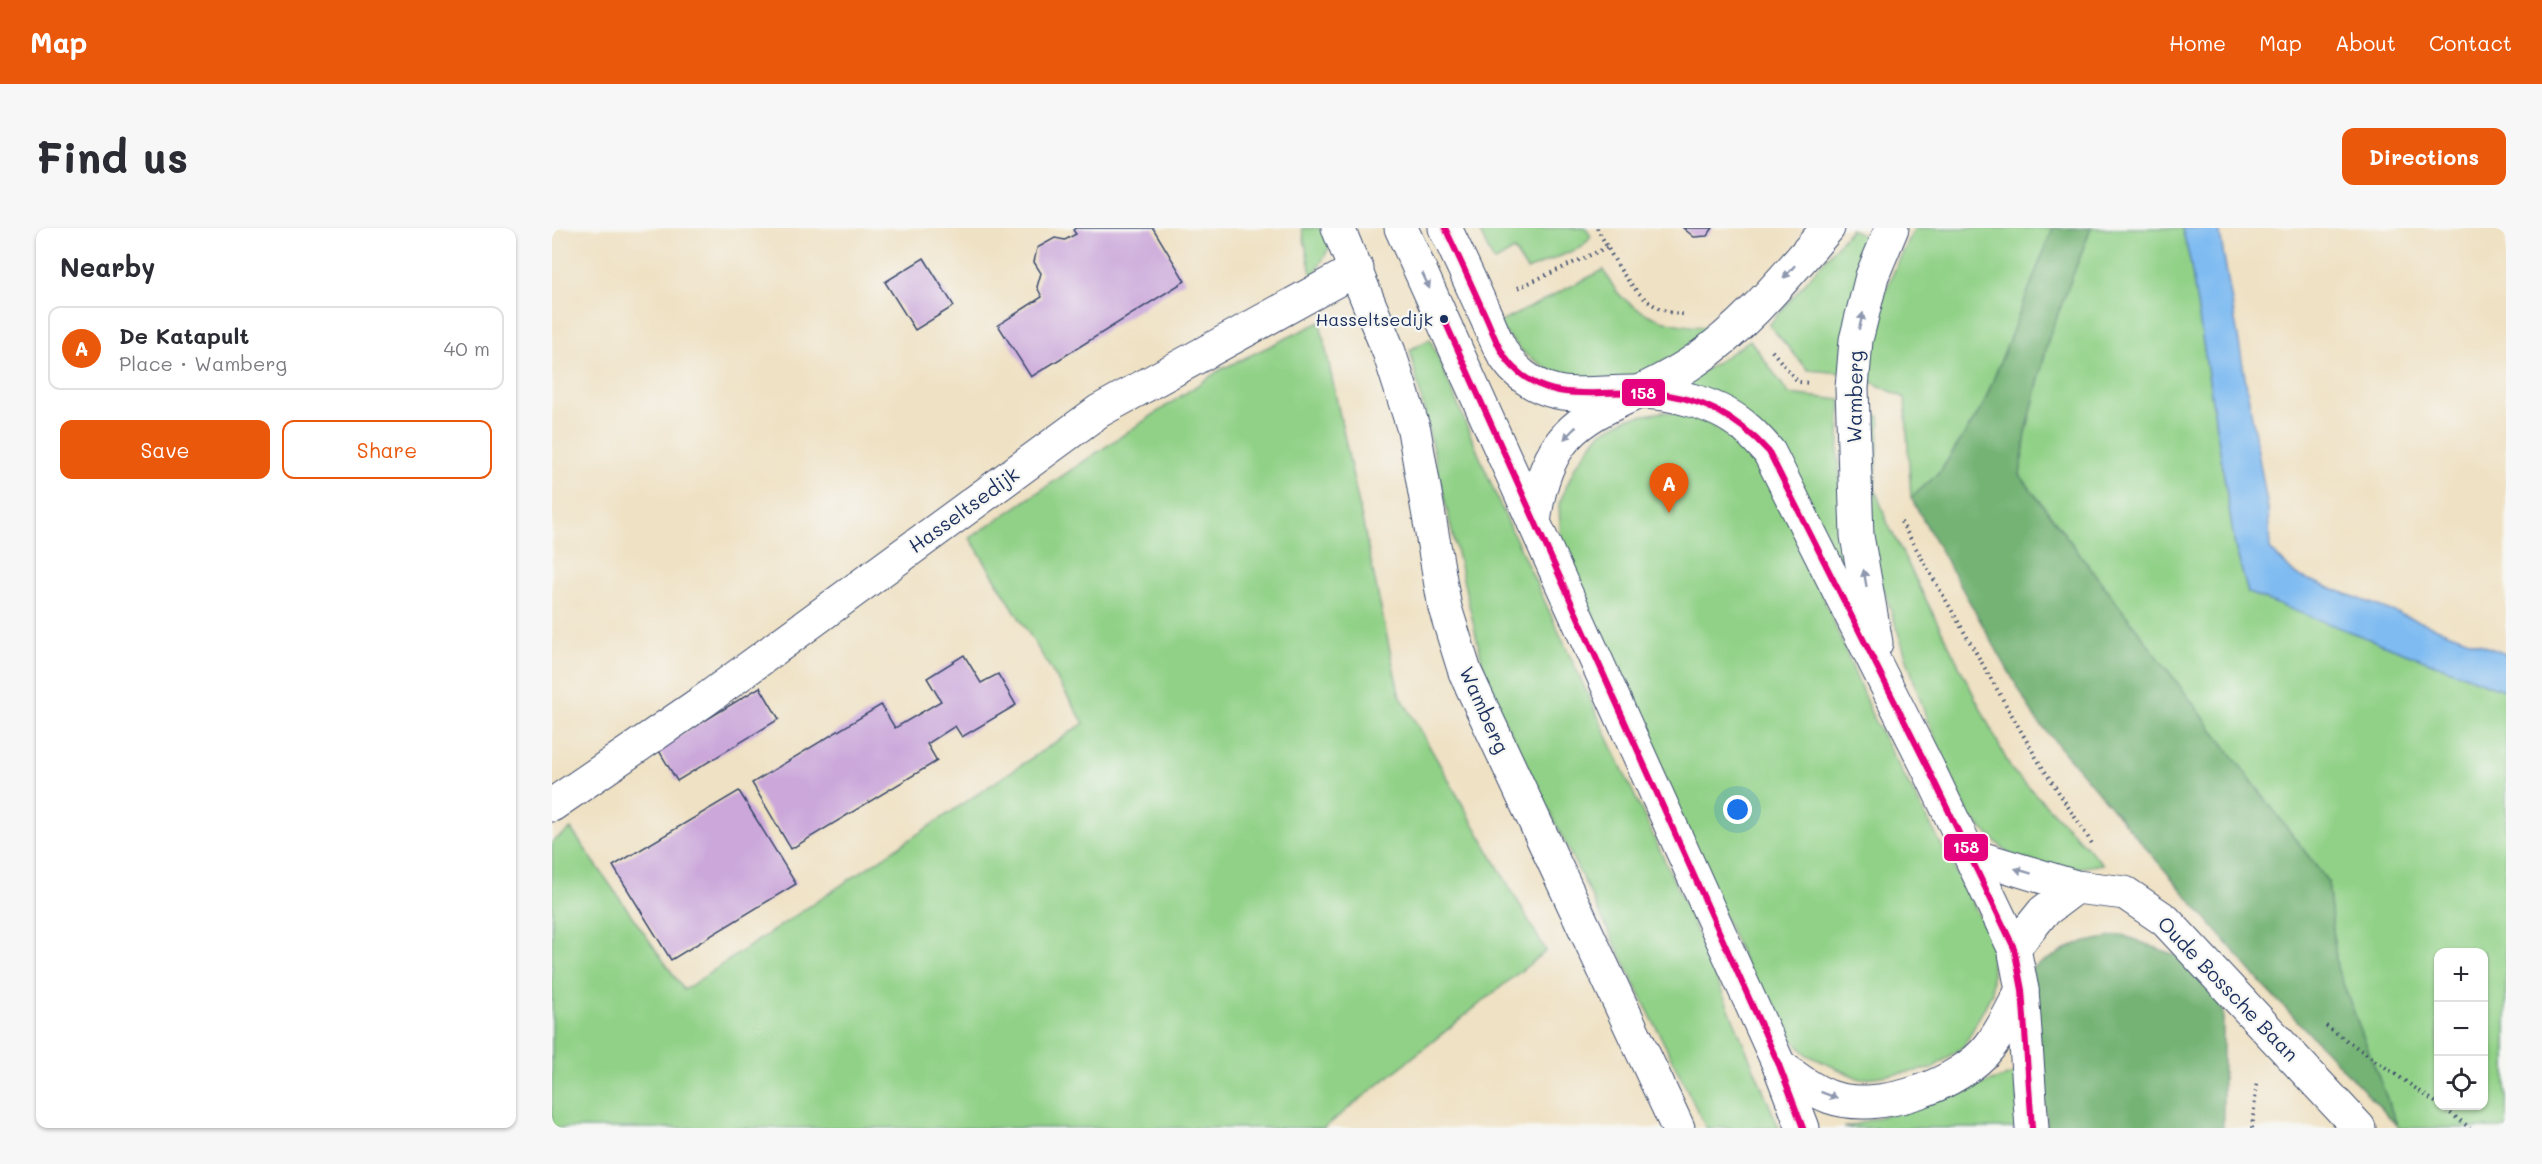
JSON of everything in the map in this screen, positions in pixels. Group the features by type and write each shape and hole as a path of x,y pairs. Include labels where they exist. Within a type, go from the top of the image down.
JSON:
{"street":[{"path":"1338,228 1357,269"},
{"path":"1401,228 1779,1065 1803,1128"},
{"name":"Wamberg","path":"1445,228 1511,365 1541,387 1574,396 1638,392 1675,396 1714,409 1746,427 1769,452 2014,948 2022,990 2032,1128"},
{"path":"1534,523 1543,477 1563,440 1578,425 1602,408 1638,392 1692,362 1746,320 1828,228"},
{"name":"Wamberg","path":"1882,677 1857,536 1852,388 1856,340 1872,276 1892,228"},
{"name":"Hasseltsedijk","path":"552,805 705,700 1099,411 1357,269"},
{"name":"Wamberg","path":"1357,269 1389,352 1414,430 1445,608 1465,672 1678,1128"},
{"name":"Oude Bossche Baan","path":"1970,855 2076,887 2125,893 2165,920 2359,1128"},
{"path":"2014,948 2043,912 2076,887"},
{"path":"1779,1065 1804,1084 1831,1098 1886,1100 1917,1092 1969,1067 1989,1047 2022,990"}],"path":[{"path":"1597,228 1635,290 1657,307 1681,314 1689,312"},
{"path":"1746,320 1798,382 1852,388"},
{"path":"1898,515 2037,759 2125,893"},
{"path":"2446,1110 2470,1128"}],"green space":[{"path":"1302,228 1340,228 1312,279"},
{"path":"1478,228 1586,228 1591,237 1582,247 1527,270 1514,250 1494,262"},
{"path":"1915,228 2053,228 1983,406 1940,472 1911,498 1905,398 1865,379 1875,320 1889,282"},
{"path":"2053,228 2091,228 2049,337 2026,433 2020,475 2328,882 2337,968 2397,1125 2262,984 2035,718 1911,498 1940,472 1983,406"},
{"path":"2091,228 2182,228 2190,260 2235,546 2248,593 2506,691 2506,1128 2399,1128 2337,968 2328,882 2020,475 2026,433 2049,337"},
{"path":"1851,229 1871,240 1843,373 1808,370 1769,325"},
{"path":"1603,270 1619,294 1634,306 1659,319 1701,327 1730,325 1626,382 1560,377 1525,354 1497,324"},
{"path":"1320,322 1399,693 1546,951 1324,1128 552,1128 552,842 571,829 684,990 1084,723 970,538 1220,370"},
{"path":"1430,339 1501,507 1688,911 1779,1128 1706,1128 1488,687 1410,350"},
{"path":"1750,340 1789,394 1841,400 1838,457 1853,609 1779,441 1682,386"},
{"path":"1864,409 1880,417 1875,489 1888,524 2011,769 2103,864 2067,870 2011,856 1969,816 1927,720 1875,562"},
{"path":"1662,412 1698,415 1758,458 1795,528 1874,720 1992,939 1992,993 1964,1046 1931,1069 1860,1079 1807,1055 1766,1011 1561,548 1559,504 1575,467 1600,433 1628,418"},
{"path":"2122,935 2196,963 2223,1011 2223,1128 2047,1128 2032,968 2076,944"},
{"path":"2017,1073 2020,1128 1844,1128"}],"water":[{"path":"2182,228 2219,228 2268,509 2270,549 2296,575 2506,654 2506,691 2248,593 2235,546 2190,260"}],"building":[{"path":"1076,228 1153,228 1185,281 1031,377 998,325 1042,297 1037,287 1041,273 1034,262 1037,248 1055,238 1065,240 1076,234 1073,230"},
{"path":"1683,228 1713,228 1707,236 1694,237"},
{"path":"924,258 954,306 915,330 885,282"},
{"path":"964,655 981,683 998,674 1016,705 962,737 955,726 927,744 937,761 791,849 752,783 881,705 895,728 941,701 927,678"},
{"path":"760,687 779,719 677,781 658,749"},
{"path":"739,791 796,884 671,960 613,866"}],"transit line":[{"name":"158","path":"1445,228 1500,349 1513,367 1528,379 1544,387 1560,391 1651,393 1685,398 1701,403 1730,418 1757,439 1769,452 1928,768 2014,948 2022,990 2032,1128"},
{"name":"158","path":"1444,319 1779,1065 1803,1128"}],"place":[{"name":"Hasseltsedijk","path":"1444,319"},
{"name":"De Katapult","path":"1669,513"}]}
